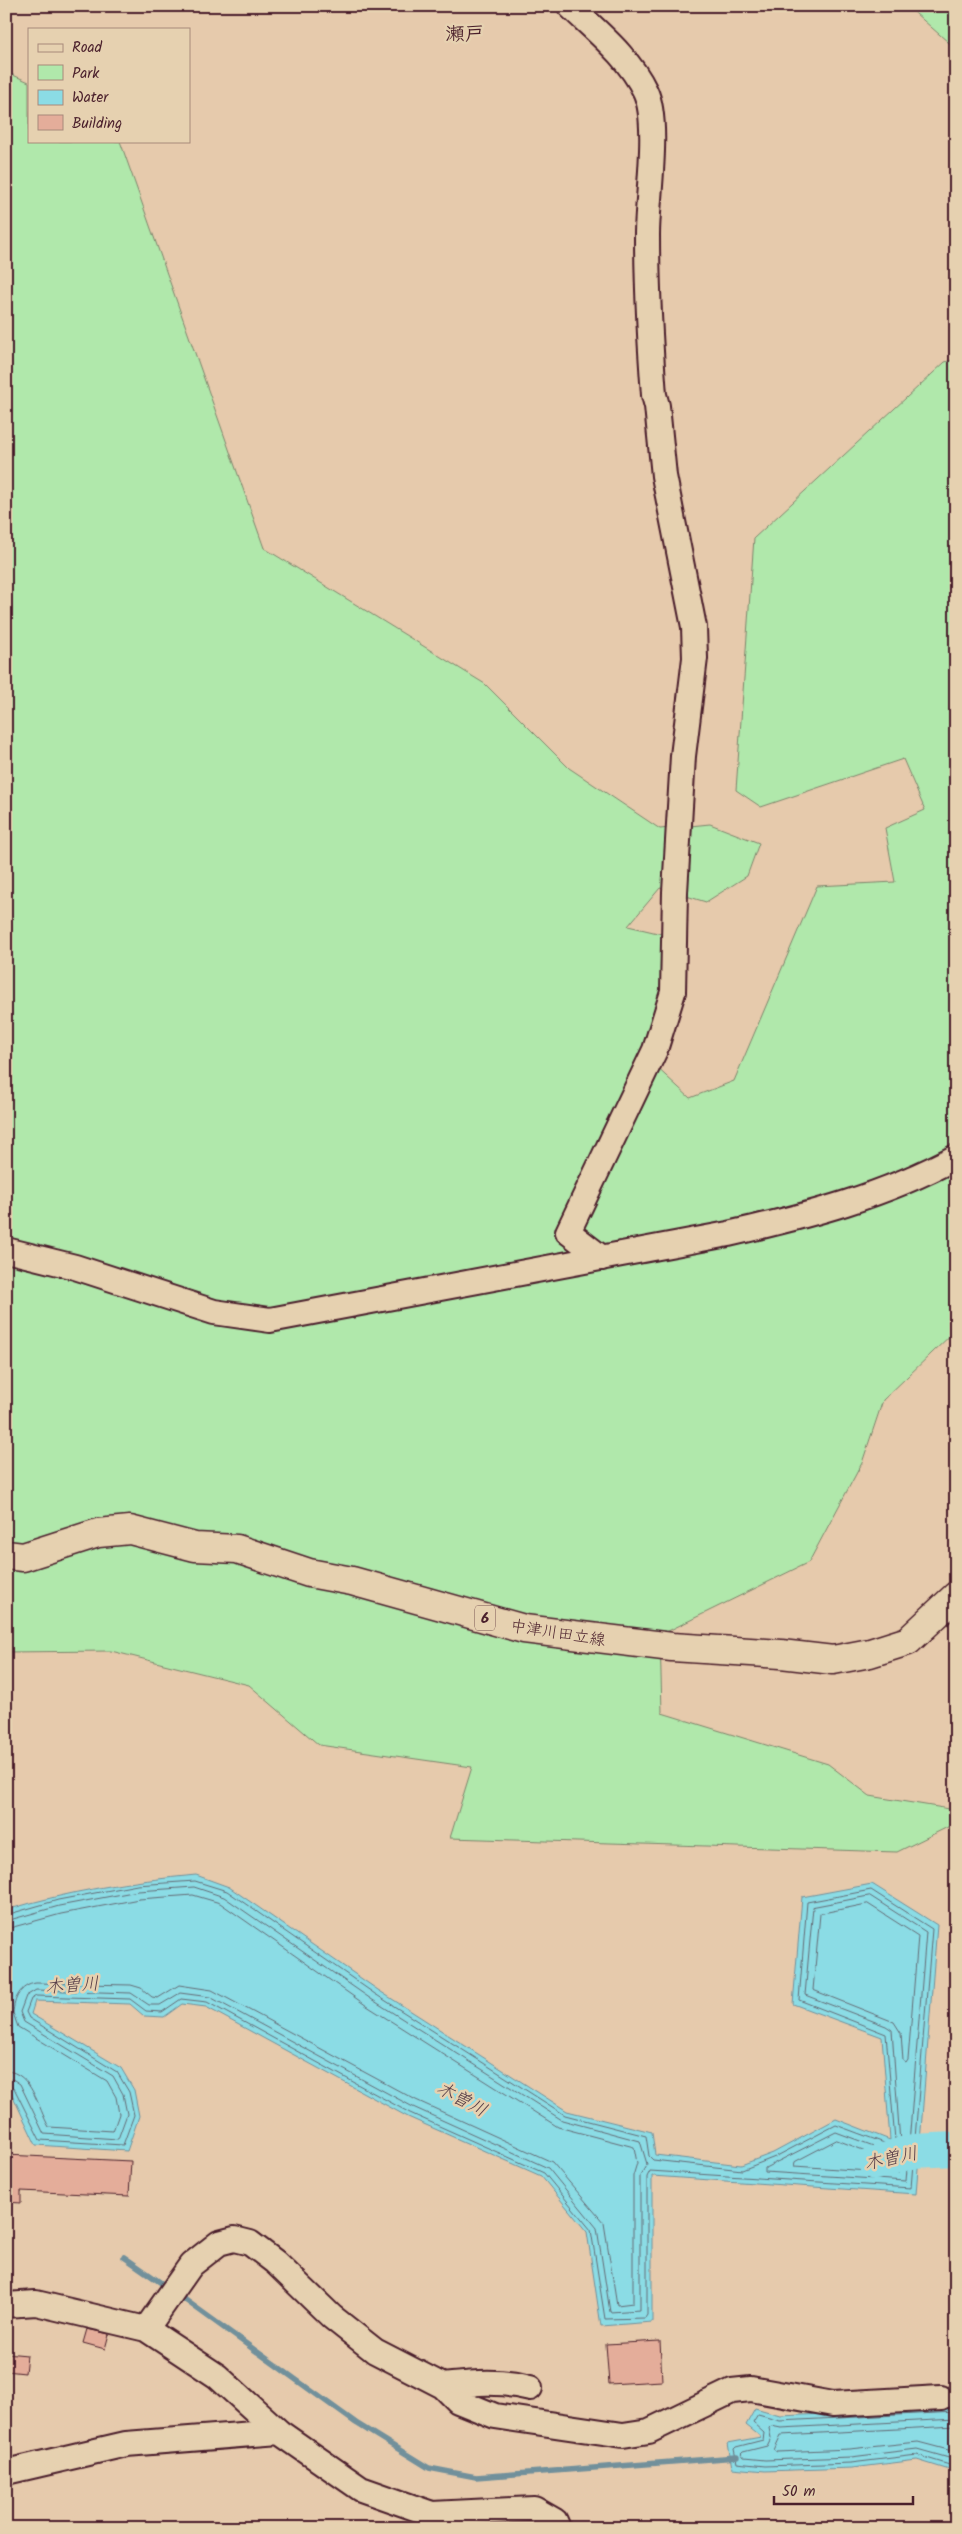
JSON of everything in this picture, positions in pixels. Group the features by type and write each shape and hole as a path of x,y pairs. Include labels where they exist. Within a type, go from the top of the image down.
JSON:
{"main road":[{"name":"中津川田立線","path":"6,1555 23,1557 98,1533 130,1530 196,1547 237,1549 309,1573 352,1581 524,1629 672,1647 781,1654 833,1660 870,1653 908,1640 956,1596"}],"street":[{"path":"570,6 624,58 646,93 652,124 647,234 648,307 654,395 657,406 664,476 694,627 695,658 683,756 675,892 673,992 655,1050 568,1232 602,1258"},
{"path":"6,1250 75,1267 214,1312 270,1320 602,1258 798,1218 882,1192 956,1157"},
{"path":"150,2322 191,2265 210,2249 227,2239 234,2239 250,2243 284,2269 332,2317 375,2351 443,2386 458,2401 495,2416 623,2435 649,2431 732,2391 751,2389 834,2404 942,2398"},
{"path":"6,2304 36,2303 150,2322 196,2362 217,2376 279,2432 362,2489 432,2514 534,2509 555,2521 558,2528"},
{"path":"443,2386 489,2382 511,2383 530,2388"},
{"path":"6,2472 126,2444 279,2432"}],"green space":[{"path":"907,6 956,6 956,49"},
{"path":"6,72 28,82 28,142 120,142 264,548 485,684 569,768 660,829 710,824 759,843 747,876 706,902 660,888 628,926 666,935 665,992 642,1054 690,1098 734,1081 817,886 895,882 885,828 925,810 903,759 761,807 736,790 754,538 945,362 956,359 956,1330 883,1400 862,1463 809,1562 660,1635 662,1713 828,1764 870,1796 956,1810 956,1823 897,1852 450,1838 472,1767 319,1745 249,1685 111,1651 6,1652"}],"water":[{"path":"196,1875 229,1887 378,1990 567,2111 652,2132 655,2155 741,2165 773,2153 836,2119 890,2140 882,2037 793,2004 802,1897 872,1884 937,1925 916,2194 652,2176 652,2322 601,2326 587,2232 541,2176 408,2117 206,2007 182,2004 164,2017 144,2016 130,2004 35,2001 31,2014 121,2068 134,2090 139,2116 127,2151 36,2145 10,2090 6,2089 6,1910 53,1897 100,1888 147,1880"},
{"path":"956,2408 956,2472 917,2460 852,2468 765,2471 732,2468 728,2443 761,2437 746,2425 755,2409 780,2416"}],"building":[{"path":"6,2155 131,2161 129,2196 21,2191 21,2203 6,2202"},
{"path":"87,2329 109,2334 105,2349 83,2343"},
{"path":"660,2341 662,2381 609,2384 606,2344"},
{"path":"6,2353 27,2355 25,2373 6,2371"}],"waterway":[{"name":"木曽川","path":"875,2163 913,2151 956,2149"},
{"path":"124,2257 167,2287"},
{"path":"177,2294 356,2423 429,2468 476,2477 737,2457"}],"district":[{"name":"瀬戸","path":"465,33"}]}
